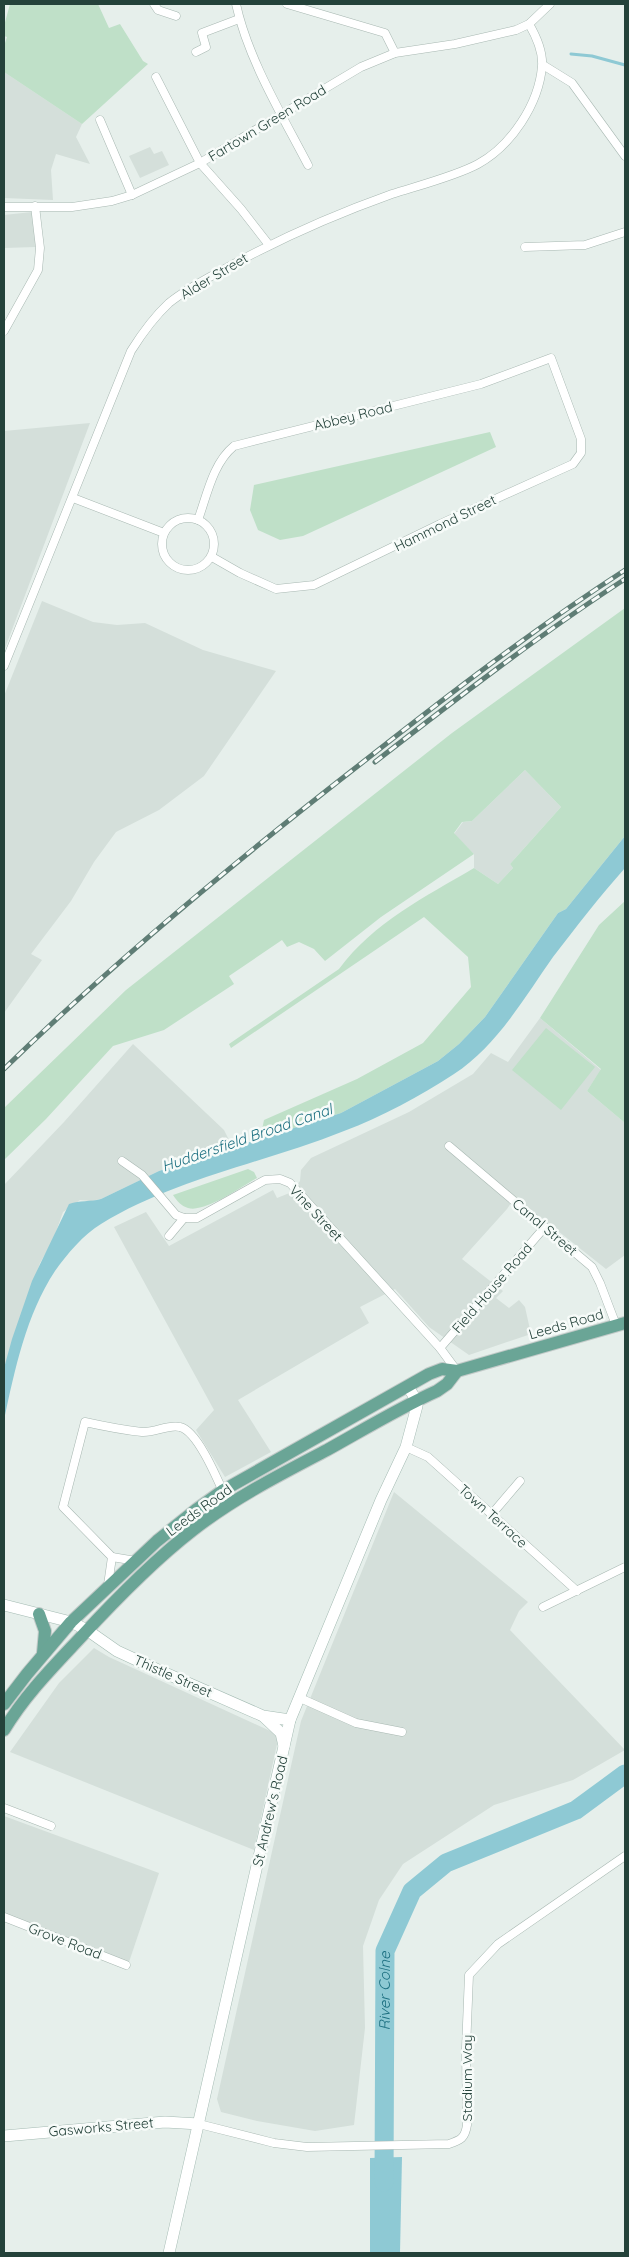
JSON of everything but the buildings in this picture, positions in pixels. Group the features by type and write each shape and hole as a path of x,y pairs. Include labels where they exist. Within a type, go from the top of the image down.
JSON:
{"main road":[{"name":"Leeds Road","path":"4,1704 43,1653 71,1622 157,1540 222,1491 442,1369 457,1371 621,1324"},
{"name":"Leeds Road","path":"4,1730 24,1700 87,1630 164,1554 193,1530 229,1505 448,1384 457,1371"},
{"path":"408,1387 417,1401"},
{"name":"St Andrew's Road","path":"169,2253 290,1720 381,1500 406,1447 417,1401"},
{"name":"Thistle Street","path":"4,1605 71,1622 87,1630 117,1651 263,1716 270,1720 281,1733 284,1748"},
{"path":"40,1614 45,1631 43,1653"},
{"name":"Thistle Street","path":"263,1716 290,1720"},
{"name":"Gasworks Street","path":"4,2136 165,2122 198,2124"}],"street":[{"path":"154,4 158,10 176,16"},
{"path":"236,4 239,19 262,73 308,165"},
{"path":"287,4 385,33 395,53"},
{"path":"529,24 550,4"},
{"path":"196,52 206,47 202,33 239,19"},
{"name":"Fartown Green Road","path":"4,207 72,207 112,201 132,195 200,163 361,66 395,53 464,42 516,30 529,24"},
{"name":"Alder Street","path":"4,666 7,647 73,498 131,351 169,304 203,280 268,245 333,215 478,164 504,145 524,117 538,88 542,65 540,49 529,24"},
{"path":"542,65 572,83 625,156"},
{"path":"156,77 200,163 241,209 268,245"},
{"path":"100,120 132,195"},
{"path":"4,331 38,270 40,248 35,206"},
{"path":"525,247 585,245 625,232"},
{"name":"Abbey Road","path":"198,520 216,471 225,453 234,446 481,384 551,358"},
{"name":"Hammond Street","path":"212,556 240,573 276,589 314,585 440,524 573,464 581,453 581,439 551,358"},
{"path":"73,498 164,533"},
{"path":"184,518 198,520 210,530 214,539 212,556 198,568 187,570 178,568 167,560 163,552 162,542 164,533 175,521 184,518"},
{"name":"Canal Street","path":"449,1146 544,1228 592,1266 621,1324"},
{"path":"122,1161 142,1175 176,1214 184,1218 169,1236"},
{"name":"Vine Street","path":"184,1218 197,1218 265,1180 280,1179 290,1183 440,1348 457,1371"},
{"name":"Field House Road","path":"440,1348 544,1228"},
{"path":"136,1561 112,1557 62,1507 84,1422 144,1432 169,1427 182,1427 192,1436 203,1452 229,1505"},
{"name":"Town Terrace","path":"406,1447 428,1458 577,1591"},
{"path":"491,1515 520,1481"},
{"path":"108,1587 112,1557"},
{"path":"543,1607 625,1568"},
{"path":"300,1698 356,1723 402,1732"},
{"path":"4,1808 51,1826"},
{"name":"Stadium Way","path":"198,2124 274,2143 307,2147 449,2144 461,2140 466,2135 469,1975 498,1944 625,1856"},
{"name":"Grove Road","path":"4,1918 126,1965"}],"shaded area":[{"path":"4,72 82,124 76,137 90,164 56,154 51,170 53,200 4,198"},
{"path":"150,147 154,154 162,151 169,165 140,178 129,156"},
{"path":"32,212 36,247 4,248 4,215"},
{"path":"90,423 10,635 4,651 4,431"},
{"path":"42,601 93,622 117,625 145,623 203,650 276,671 204,776 159,810 116,832 94,862 71,901 31,954 42,960 4,1013 4,696"},
{"path":"525,770 561,807 510,864 513,868 498,884 474,868 474,854 454,834 463,822 472,821"},
{"path":"540,1018 601,1070 587,1091 625,1123 625,1255 606,1269 515,1197 507,1209 462,1259 503,1291 496,1298 509,1308 519,1300 525,1307 531,1334 469,1355 429,1327 395,1289 360,1307 369,1323 238,1400 271,1452 225,1477 196,1430 214,1410 114,1227 146,1212 169,1246 273,1190 277,1198 292,1192 300,1181 301,1170 311,1158 409,1112 473,1074 491,1053 508,1062"},
{"path":"133,1044 224,1130 233,1148 159,1171 101,1199 91,1201 80,1200 63,1212 53,1240 40,1263 4,1368 4,1185 64,1122"},
{"path":"394,1492 528,1602 519,1611 510,1630 625,1750 573,1780 494,1805 403,1864 379,1900 363,1946 365,2028 354,2125 315,2131 257,2121 221,2112 217,2099 301,1721"},
{"path":"94,1648 109,1657 279,1735 254,1850 10,1752 59,1683"},
{"path":"4,1816 159,1873 129,1962 4,1913"}],"green space":[{"path":"10,4 98,4 109,28 120,24 143,61 148,64 82,124 4,72 4,46 7,37 4,36 4,26"},
{"path":"490,432 496,447 303,536 280,540 258,530 250,510 254,485"},
{"path":"625,608 625,836 566,909 558,913 485,1017 459,1044 438,1061 341,1113 260,1139 264,1120 357,1079 423,1043 471,987 468,957 424,917 231,1048 229,1044 339,969 368,937 401,912 437,889 474,868 498,884 513,868 510,864 561,807 525,770 472,821 462,822 454,833 474,854 381,917 325,961 314,949 299,942 287,947 282,940 229,976 234,984 164,1030 113,1046 46,1119 4,1160 4,1108 126,990 452,733"},
{"path":"625,901 625,1123 587,1091 601,1069 540,1018 599,925"},
{"path":"546,1028 595,1067 561,1110 512,1070"},
{"path":"248,1169 254,1172 257,1178 204,1207 188,1208 179,1203 173,1195"}],"water":[{"path":"625,836 625,868 553,957 497,1035 469,1063 428,1090 372,1119 314,1142 221,1172 159,1195 101,1224 82,1239 55,1271 36,1306 17,1362 4,1420 4,1368 12,1339 32,1281 69,1204 101,1199 159,1171 341,1113 438,1061 459,1044 485,1017 558,913 566,909"},
{"path":"402,2157 400,2253 370,2253 370,2158"}],"waterway":[{"path":"571,54 592,56 625,65"},
{"name":"River Colne","path":"384,2182 385,1951 412,1891 446,1863 576,1810 625,1774"}],"railway":[{"path":"4,1069 134,949 270,835 492,663 558,615 625,570"},
{"path":"375,762 529,645 625,579"}],"water label":[{"name":"Huddersfield Broad Canal","path":"247,1138"}]}
